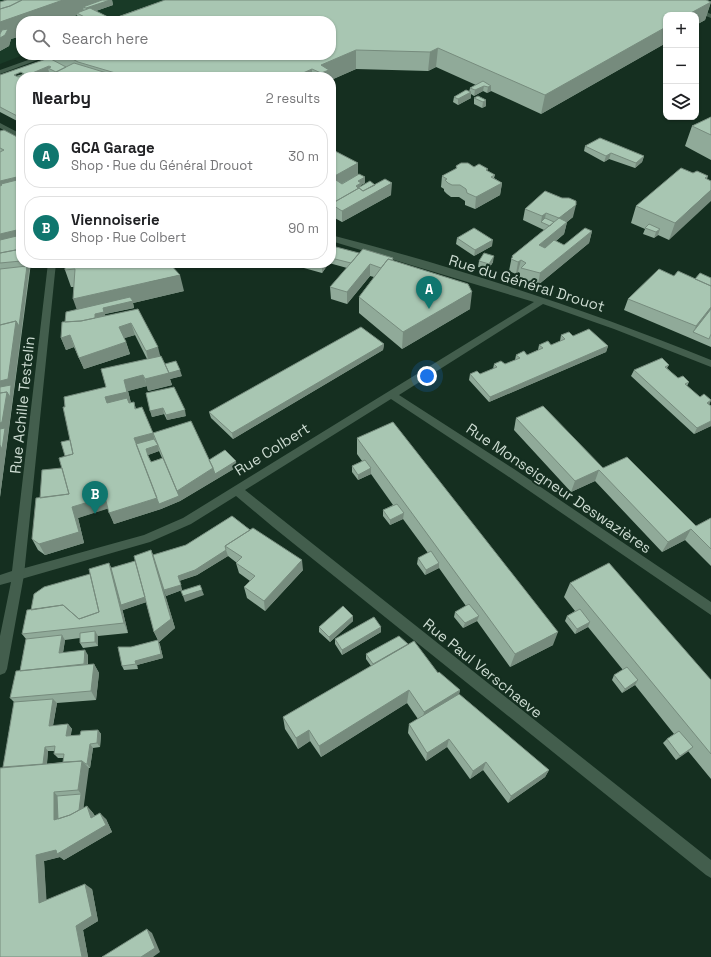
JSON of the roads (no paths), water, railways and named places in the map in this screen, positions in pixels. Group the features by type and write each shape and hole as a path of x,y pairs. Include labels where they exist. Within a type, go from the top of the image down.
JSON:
{"street":[{"path":"669,0 711,16"},
{"path":"0,72 34,60"},
{"path":"0,125 16,134"},
{"name":"Rue du Général Drouot","path":"336,239 542,301 638,333 711,364"},
{"name":"Rue Achille Testelin","path":"0,668 18,576 51,268"},
{"name":"Rue Colbert","path":"0,580 124,546 167,531 187,521 542,301"},
{"name":"Rue Monseigneur Deswazières","path":"390,394 510,472 711,609"},
{"name":"Rue Paul Verschaeve","path":"237,490 283,529 711,870"}],"place":[{"name":"GCA Garage","path":"429,309"},
{"name":"Viennoiserie","path":"95,514"}]}
